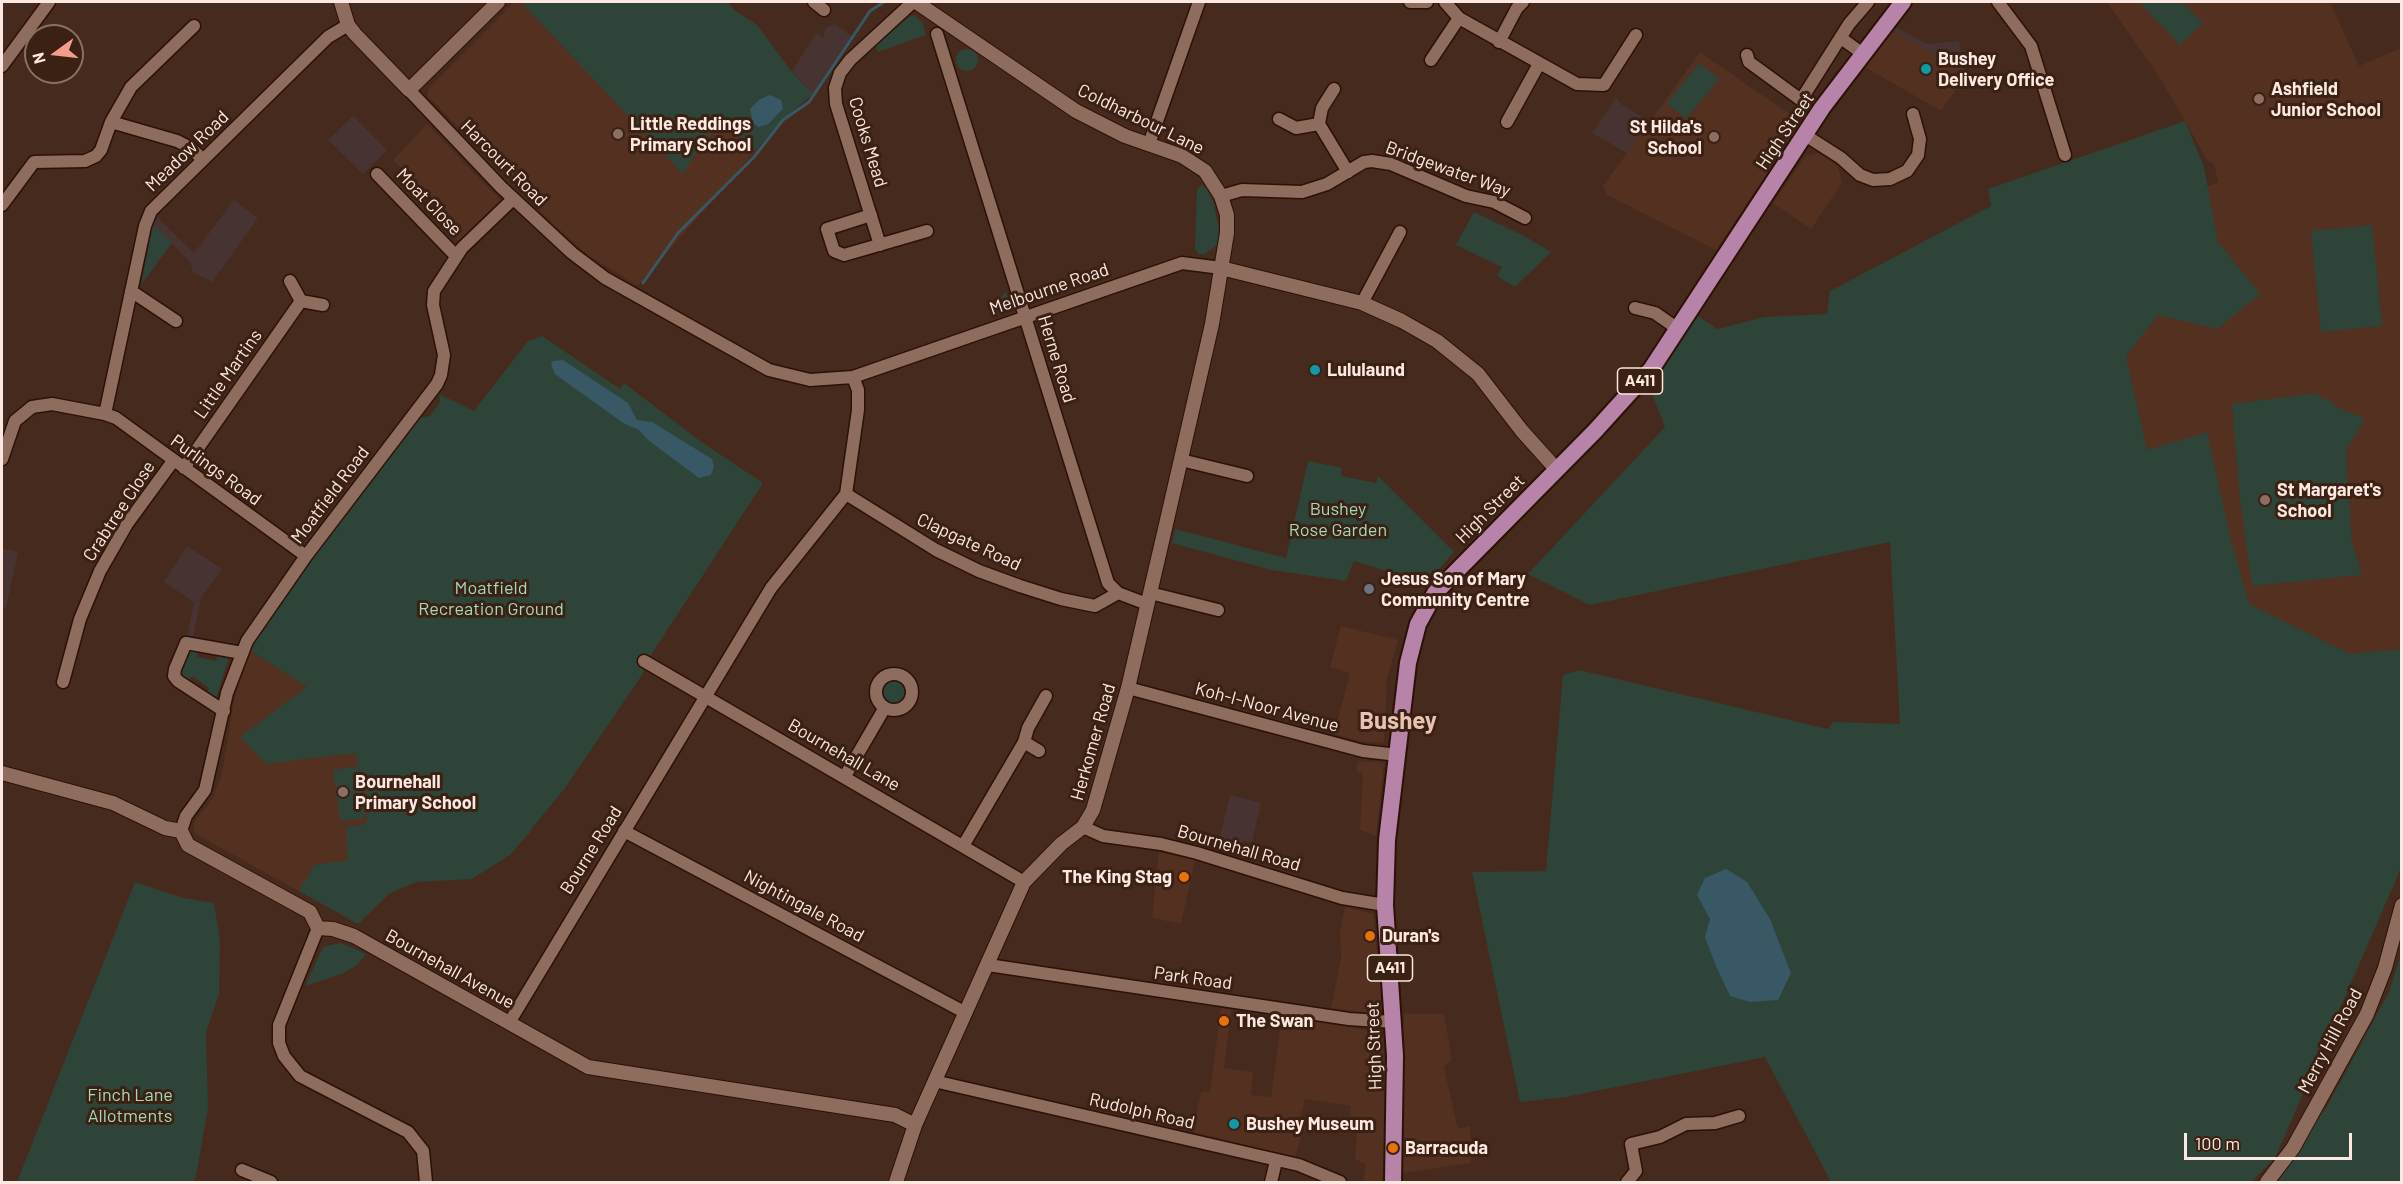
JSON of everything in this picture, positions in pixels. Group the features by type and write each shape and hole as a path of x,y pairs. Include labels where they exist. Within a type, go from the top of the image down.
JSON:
{"main road":[{"name":"High Street","path":"1393,1182 1396,1102 1385,905 1387,840 1408,663 1413,639 1425,608 1435,593 1467,559 1557,470 1652,368 1805,135 1903,2"}],"street":[{"path":"2,66 49,2"},
{"name":"Harcourt Road","path":"340,2 348,25 409,90 513,199 587,265 673,318 748,360 784,375 810,380 853,377"},
{"path":"409,90 498,2"},
{"path":"813,2 824,10"},
{"name":"Coldharbour Lane","path":"914,2 1076,111 1125,136 1182,156 1205,171 1221,196 1227,215 1227,233 1221,268"},
{"name":"Cooks Mead","path":"880,245 836,104 835,88 840,73 850,60 914,2"},
{"path":"1149,144 1199,2"},
{"path":"1410,2 1427,2"},
{"path":"1445,2 1459,18 1577,84 1604,84 1636,34"},
{"path":"1499,42 1517,8 1523,2"},
{"path":"1748,55 1749,62 1801,100 1841,38 1869,2"},
{"path":"1998,2 2031,46 2065,155"},
{"path":"1431,60 1459,18"},
{"name":"Meadow Road","path":"105,414 145,226 151,211 328,37 348,25"},
{"path":"2,205 34,162 85,160 96,156 101,150 111,122 131,87 194,26"},
{"name":"Herne Road","path":"936,34 1105,575 1118,593"},
{"path":"1841,38 1863,54"},
{"path":"1507,122 1539,64"},
{"path":"1334,88 1322,108 1318,124 1348,172"},
{"path":"1805,135 1841,158 1860,175 1873,180 1890,179 1906,171 1918,155 1920,139 1913,114"},
{"path":"1279,119 1296,128 1318,124"},
{"path":"111,122 177,141 191,148 203,160"},
{"name":"Bridgewater Way","path":"1221,196 1242,190 1302,192 1327,184 1372,161 1391,164 1466,196 1494,202 1525,218"},
{"name":"Moat Close","path":"376,174 456,256"},
{"name":"Moatfield Road","path":"181,831 186,816 205,790 224,711 242,652 256,625 441,375 444,347 432,296 436,285 456,256 513,199"},
{"name":"Cooks Mead","path":"871,215 827,230 834,251 844,255 927,231"},
{"path":"1362,303 1400,232"},
{"name":"Melbourne Road","path":"853,377 1182,263 1221,268 1362,303 1402,321 1461,359 1478,374 1522,431 1557,470"},
{"name":"Herkomer Road","path":"896,1182 915,1125 1024,882 1061,844 1083,827 1093,810 1128,688 1212,324 1221,268"},
{"path":"290,281 301,301 323,305"},
{"path":"131,291 176,321"},
{"name":"Little Martins","path":"184,468 301,301"},
{"path":"1635,308 1655,313 1678,329"},
{"path":"707,698 771,588 846,494 858,410 858,390 853,377"},
{"name":"Purlings Road","path":"2,459 15,421 32,407 52,404 105,414 116,418 306,556"},
{"path":"1181,460 1247,476"},
{"name":"Crabtree Close","path":"63,682 80,619 100,571 127,524 173,461"},
{"name":"Clapgate Road","path":"846,494 936,550 979,571 1020,586 1061,599 1095,606 1118,593"},
{"path":"1118,593 1218,610"},
{"path":"224,711 178,681 174,676 174,669 186,643 242,652"},
{"name":"Bournehall Lane","path":"644,661 1024,882"},
{"name":"Koh-I-Noor Avenue","path":"1128,688 1363,751 1398,755"},
{"path":"963,846 1024,742 1028,728 1046,696"},
{"name":"Bourne Road","path":"509,1023 707,698"},
{"path":"845,776 884,709"},
{"path":"1024,742 1039,751"},
{"path":"2,772 113,803 165,828 181,831 188,845 310,912 318,928 318,935 279,1025 279,1043 284,1056 300,1076 408,1131 423,1151 426,1182"},
{"name":"Bournehall Road","path":"1083,827 1102,836 1161,844 1197,853 1342,898 1385,905"},
{"name":"Nightingale Road","path":"624,831 966,1013"},
{"name":"Merry Hill Road","path":"2267,1182 2293,1148 2367,1014 2385,968 2402,905"},
{"name":"Bournehall Avenue","path":"318,928 333,929 354,936 588,1067 895,1115 915,1125"},
{"name":"Park Road","path":"988,965 1349,1019 1393,1022"},
{"name":"Rudolph Road","path":"934,1081 1299,1166 1340,1182"},
{"path":"1627,1182 1636,1171 1631,1144 1660,1137 1686,1124 1715,1123 1739,1116"},
{"path":"1270,1182 1276,1161"},
{"path":"242,1170 271,1182"}],"shaded area":[{"name":"Little Reddings Primary School","path":"514,2 728,2 734,10 757,25 791,71 813,94 784,118 638,286 588,255 554,225 428,96 428,89"},
{"name":"St Margaret's School","path":"2107,2 2330,2 2359,66 2401,48 2401,766 2204,787 2091,232 2218,182 2214,164 2208,161 2160,78"},
{"path":"835,24 851,36 813,94 792,71 816,33 823,38 826,28"},
{"path":"1896,27 1927,44 1959,41 1965,72 1893,31"},
{"path":"1893,31 1968,73 1941,111 1865,67"},
{"name":"St Hilda's School","path":"1700,52 1801,122 1716,250 1607,195 1603,186"},
{"path":"1616,98 1622,105 1650,121 1627,153 1592,133"},
{"path":"353,116 387,150 363,174 328,140"},
{"path":"427,124 502,202 458,241 446,229 453,218 393,160"},
{"path":"1819,153 1838,166 1842,183 1811,229 1773,203 1806,156"},
{"path":"234,200 258,218 212,282 193,272 190,262 156,227 152,227 157,217 194,253"},
{"path":"187,546 222,569 201,598 193,637 187,636 194,602 164,582"},
{"path":"2,548 18,552 6,609 2,608"},
{"path":"1341,626 1398,640 1387,678 1384,743 1360,741 1334,734 1350,673 1330,667"},
{"name":"Bournehall Primary School","path":"250,650 532,831 510,855 439,880 416,882 390,893 358,924 194,833 194,822 213,798 222,773 234,700"},
{"path":"1358,761 1384,763 1376,836 1360,830 1363,774 1356,770"},
{"path":"1230,795 1261,803 1252,842 1242,841 1238,856 1217,849"},
{"path":"1159,852 1195,860 1181,924 1152,918"},
{"path":"1345,907 1373,914 1383,1009 1379,1014 1331,1008 1341,958 1340,930"},
{"path":"1221,1008 1231,1010 1224,1068 1253,1072 1251,1095 1271,1097 1282,1016 1382,1033 1388,1103 1382,1182 1363,1182 1366,1165 1355,1159 1357,1131 1351,1130 1350,1106 1305,1099 1297,1135 1301,1137 1295,1157 1193,1132 1201,1092 1210,1092"},
{"path":"1404,1014 1444,1014 1452,1059 1444,1067 1458,1129 1470,1126 1471,1163 1403,1173"}],"green space":[{"path":"521,2 728,2 734,10 757,25 791,71 813,94 784,118 756,150 724,126 706,137 683,174"},
{"path":"2145,2 2182,2 2203,23 2180,45 2141,4"},
{"path":"914,15 922,22 926,35 878,52 876,45 906,19"},
{"path":"967,49 975,52 978,60 975,68 967,71 959,68 956,60 959,52"},
{"path":"1699,63 1719,79 1686,119 1667,103"},
{"path":"2185,121 2204,167 2218,242 2260,294 2217,329 2158,315 2126,356 2147,450 2207,432 2231,540 2249,604 2350,654 2401,649 2401,868 2275,1158 2251,1182 1831,1182 1765,1057 1566,1097 1520,1102 1472,872 1546,871 1563,675 1579,670 1828,729 1833,722 1900,724 1890,542 1590,605 1528,574 1665,427 1650,389 1698,316 1717,329 1764,317 1827,314 1830,291 1991,206 1988,189"},
{"path":"1201,185 1206,188 1213,201 1219,229 1217,245 1205,254 1199,254 1195,249 1197,189"},
{"path":"1474,212 1551,252 1515,287 1497,276 1502,267 1456,245"},
{"path":"2372,225 2382,326 2321,332 2311,231"},
{"path":"152,227 156,227 172,243 141,285"},
{"path":"1006,291 1010,302 1009,309 994,316 997,302"},
{"name":"Moatfield Recreation Ground","path":"542,336 620,389 624,383 700,441 763,483 651,655 642,675 565,788 510,855 472,879 416,882 390,893 358,924 299,891 314,865 348,860 346,827 366,824 368,805 365,783 359,767 365,818 340,821 333,770 359,766 355,753 266,764 240,737 307,687 250,650 275,607 417,418 430,416 440,402 439,394 474,411 528,341"},
{"path":"2318,393 2319,397 2330,400 2335,406 2365,419 2349,445 2346,455 2352,542 2362,575 2252,586 2240,499 2232,404"},
{"name":"Bushey Rose Garden","path":"1308,461 1342,468 1341,476 1376,483 1378,476 1454,552 1422,589 1402,576 1354,561 1346,581 1271,570 1172,543 1175,529 1286,558"},
{"path":"198,647 197,657 216,661 219,652 230,654 215,702 205,695 209,688 192,676 187,683 180,678 178,670 186,648"},
{"path":"893,678 903,682 907,692 903,702 893,706 883,702 879,692 883,682"},
{"name":"Finch Lane Allotments","path":"135,882 183,898 214,903 220,941 219,994 206,1032 208,1108 196,1176 193,1182 17,1182"},
{"path":"341,943 366,954 357,965 342,974 305,986 323,947"},
{"path":"2401,954 2401,1182 2278,1182 2291,1157 2328,1105 2389,992"}],"water":[{"path":"770,95 781,100 783,109 768,124 759,127 753,123 750,109 760,99"},
{"path":"563,360 628,403 637,420 652,422 712,459 714,466 711,475 699,478 648,440 639,430 623,423 555,374 551,365 553,361"},
{"path":"1726,869 1747,882 1770,919 1791,973 1778,1000 1750,1002 1730,996 1716,966 1705,937 1710,919 1697,895 1705,878"}],"waterway":[{"path":"643,283 678,233 754,157 783,120 809,102 870,11 884,2"}],"place":[{"name":"Bushey Delivery Office","path":"1926,69"},
{"name":"Ashfield Junior School","path":"2259,99"},
{"name":"Little Reddings Primary School","path":"618,134"},
{"name":"St Hilda's School","path":"1714,137"},
{"name":"Lululaund","path":"1315,370"},
{"name":"St Margaret's School","path":"2265,500"},
{"name":"Jesus Son of Mary Community Centre","path":"1369,589"},
{"name":"Bournehall Primary School","path":"343,792"},
{"name":"The King Stag","path":"1184,877"},
{"name":"Duran's","path":"1370,936"},
{"name":"The Swan","path":"1224,1021"},
{"name":"Bushey Museum","path":"1234,1124"},
{"name":"Barracuda","path":"1393,1148"}],"district":[{"name":"Bushey","path":"1398,721"}]}
